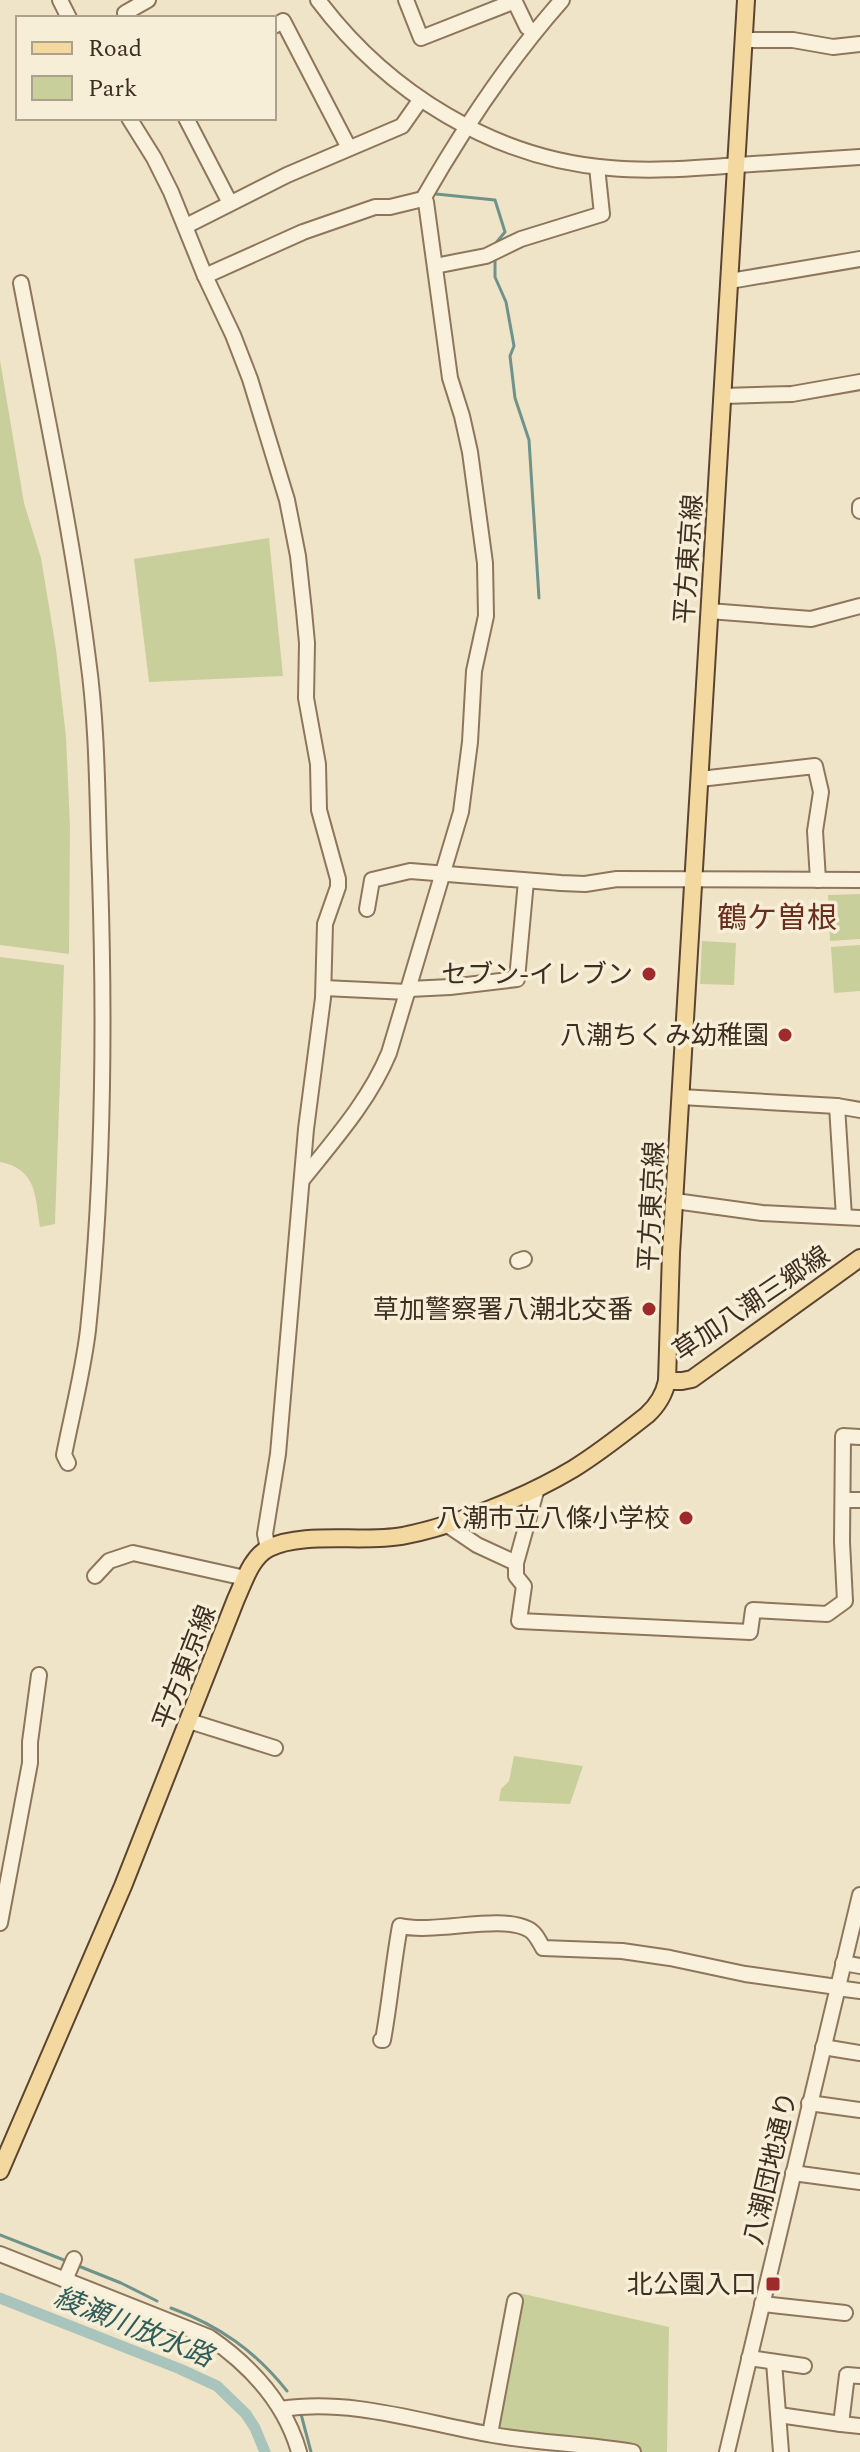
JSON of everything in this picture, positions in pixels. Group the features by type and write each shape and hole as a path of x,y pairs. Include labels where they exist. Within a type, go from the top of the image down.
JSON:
{"main road":[{"name":"平方東京線","path":"0,2171 123,1886 245,1578 257,1558 280,1544 399,1537 446,1524 537,1488 574,1468 647,1415 660,1401 667,1381 693,879 746,0"},
{"name":"草加八潮三郷線","path":"667,1381 692,1379 860,1258"}],"street":[{"path":"123,10 148,0"},
{"path":"318,0 365,54 421,99 467,126 545,157 597,167 646,170 860,157"},
{"path":"406,0 421,38 515,0 527,27 534,32"},
{"path":"205,276 303,232 348,216 375,207 390,207 423,199 495,84 562,0"},
{"path":"276,25 283,21 349,148"},
{"path":"744,40 793,40 833,47 860,44"},
{"path":"186,226 402,126 421,99"},
{"path":"130,120 154,158 233,335 250,379 287,500 298,556 307,643 306,698 318,764 319,810 338,879 325,924 324,988 306,1129 278,1454 265,1534 268,1549"},
{"path":"187,120 230,203"},
{"path":"435,266 486,256 521,239 602,214 597,167"},
{"path":"302,1180 357,1110 389,1053 466,788 474,671 486,616 485,563 470,452 450,378 426,202 423,199"},
{"path":"730,281 860,259"},
{"path":"21,283 74,566 95,728 103,1043 99,1197 87,1333 64,1455 68,1463"},
{"path":"723,396 792,394 860,382"},
{"path":"709,611 811,619 854,607 860,594"},
{"path":"700,779 815,766 821,802 815,831 818,880"},
{"path":"367,909 372,880 410,871 585,884 617,879 860,880"},
{"path":"324,988 408,990 517,979 526,881"},
{"path":"681,1097 860,1110"},
{"path":"837,1106 844,1217"},
{"path":"675,1201 762,1213 860,1218"},
{"path":"537,1488 516,1563 516,1576 524,1586 519,1621 750,1632 753,1610 827,1614 852,1598 843,1500 843,1436 860,1437"},
{"path":"843,1500 860,1500"},
{"path":"446,1524 477,1545 516,1563"},
{"path":"95,1576 109,1561 133,1553 245,1578"},
{"path":"0,1923 30,1763 39,1675"},
{"path":"189,1721 275,1748"},
{"name":"八潮団地通り","path":"727,2452 860,1895"},
{"path":"381,2040 400,1926 416,1929 505,1924 526,1927 534,1933 543,1948 622,1951 860,1991"},
{"path":"843,1963 860,1966"},
{"path":"823,2047 860,2053"},
{"path":"809,2103 860,2110"},
{"path":"793,2173 860,2182"},
{"path":"0,2254 209,2337 256,2375 281,2409 299,2452"},
{"path":"65,2280 74,2259"},
{"path":"490,2434 515,2301"},
{"path":"762,2304 845,2313"},
{"path":"749,2358 804,2366"},
{"path":"774,2362 781,2452"},
{"path":"841,2424 847,2375 860,2376"},
{"path":"281,2409 298,2406 366,2410 490,2434 633,2452"},
{"path":"779,2415 860,2426"}],"green space":[{"path":"0,360 24,503 41,558 56,649 66,737 70,827 69,954 0,945"},
{"path":"269,538 283,676 149,682 134,559"},
{"path":"860,894 860,939 830,941 828,895"},
{"path":"702,941 736,943 734,985 700,984"},
{"path":"860,945 860,991 834,993 831,947"},
{"path":"0,957 64,965 55,1224 40,1227 35,1195 28,1177 0,1162"},
{"path":"514,1756 583,1766 570,1804 499,1801 501,1789 509,1781"},
{"path":"519,2293 669,2327 667,2452 643,2452 492,2433"}],"waterway":[{"path":"436,194 495,200 505,232 495,244"},
{"path":"495,256 495,277 506,302 514,346 510,356 515,398 529,440 539,598"},
{"path":"0,2235 69,2262"},
{"path":"76,2265 157,2301"},
{"name":"綾瀬川放水路","path":"0,2298 217,2386 246,2414 265,2452"},
{"path":"171,2308 235,2341 287,2391"},
{"path":"301,2414 311,2452"}],"place":[{"name":"セブン-イレブン","path":"649,974"},
{"name":"八潮ちくみ幼稚園","path":"785,1035"},
{"name":"草加警察署八潮北交番","path":"649,1309"},
{"name":"八潮市立八條小学校","path":"686,1518"},
{"name":"北公園入口","path":"773,2284"}],"district":[{"name":"鶴ケ曽根","path":"777,918"}]}
